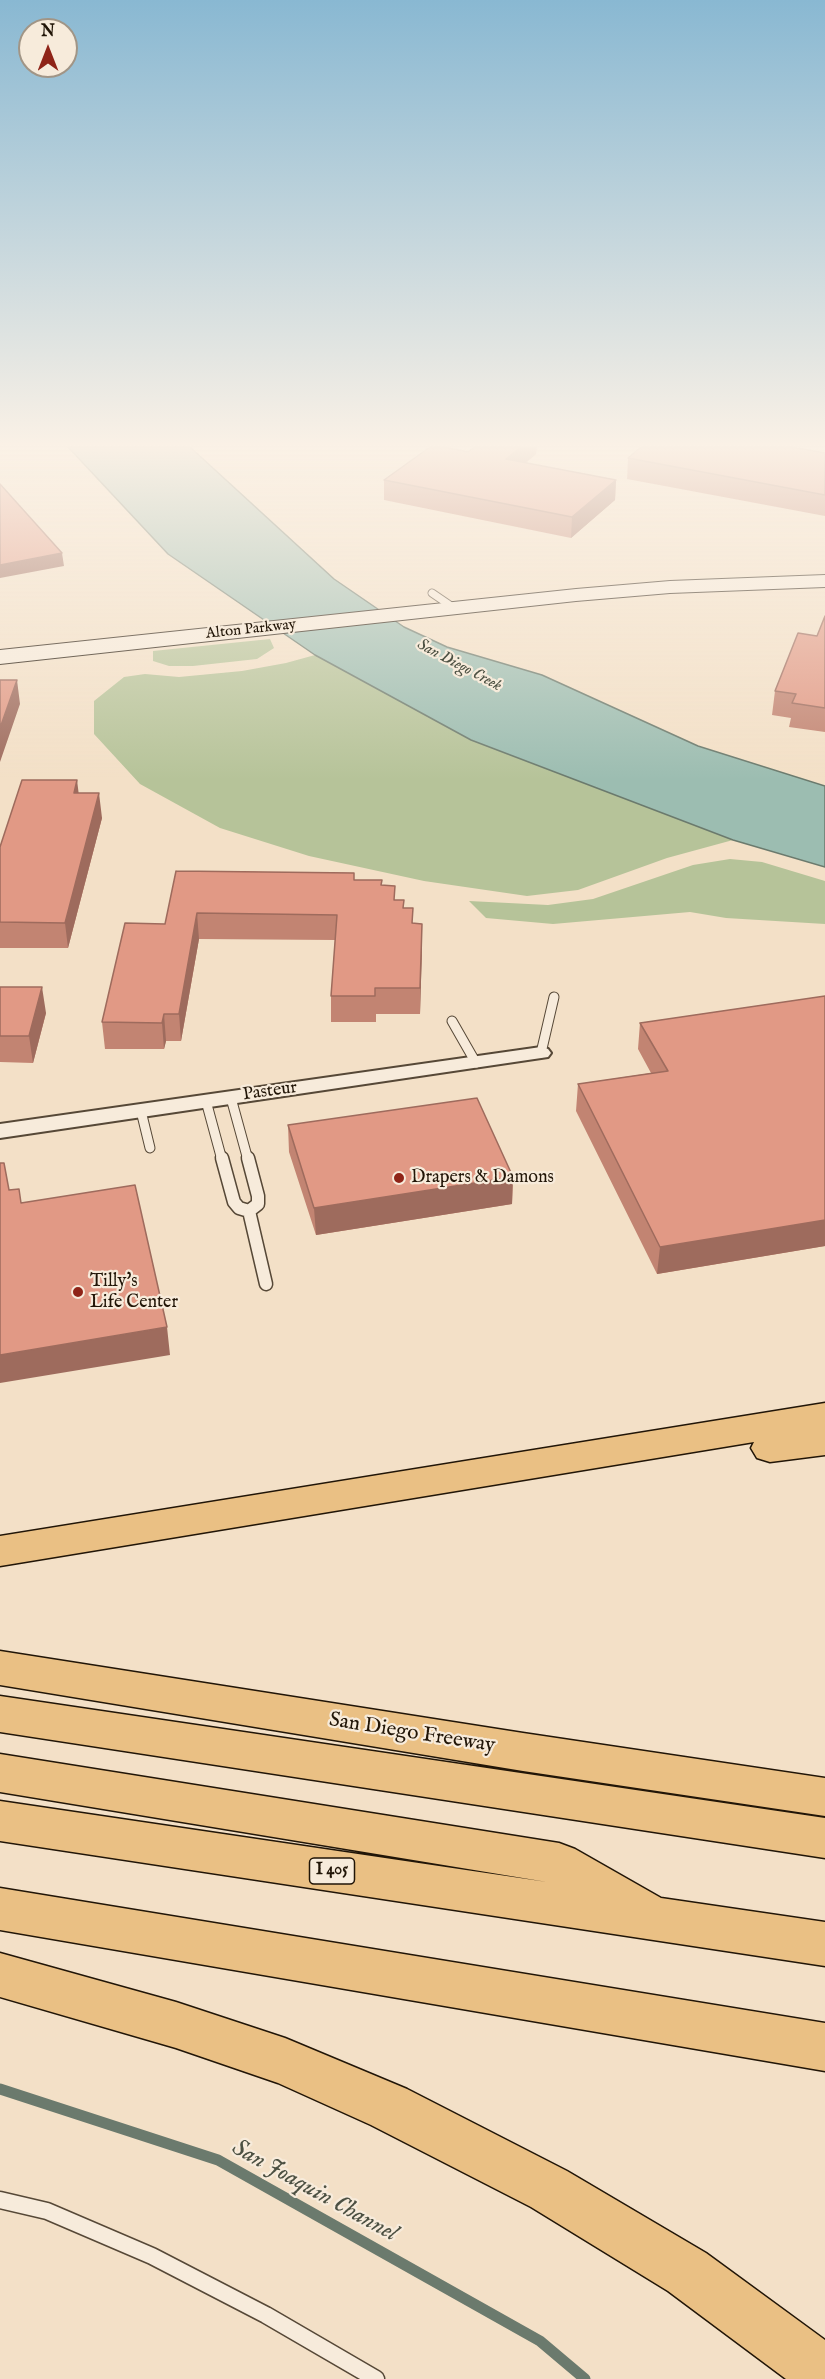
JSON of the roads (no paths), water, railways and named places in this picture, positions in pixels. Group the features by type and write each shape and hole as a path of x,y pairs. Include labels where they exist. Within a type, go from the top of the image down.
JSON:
{"highway":[{"path":"0,1552 825,1417"},
{"path":"0,1552 825,1441"},
{"name":"San Diego Freeway","path":"0,1668 523,1752 825,1797"},
{"path":"0,1714 825,1838"},
{"path":"0,1773 559,1863 663,1921"},
{"name":"I 405","path":"0,1821 825,1944"},
{"path":"0,1909 825,2047"},
{"path":"0,1975 82,1996 285,2062 389,2107 549,2189 687,2272 825,2374"}],"main road":[{"name":"Alton Parkway","path":"0,639 674,570 825,565"},
{"name":"Alton Parkway","path":"0,657 650,589 825,581"}],"street":[{"name":"Pasteur","path":"0,1131 541,1053"}],"lane":[{"path":"432,593 454,608"},
{"path":"541,1053 554,997"},
{"path":"452,1021 476,1063"},
{"path":"231,1098 258,1196 258,1204 249,1211"},
{"path":"206,1101 234,1202 239,1208 249,1211"},
{"path":"141,1111 150,1148"},
{"path":"249,1211 266,1284"},
{"path":"0,2200 47,2211 152,2256 266,2315 376,2379"}],"water":[{"name":"San Diego Creek","path":"174,558 311,558 334,579 404,627 447,647 542,675 698,746 825,786 825,867 733,840 471,740 315,655"}],"waterway":[{"name":"San Joaquin Channel","path":"0,2089 218,2160 540,2341 585,2379"}],"place":[{"name":"Drapers & Damons","path":"399,1178"},
{"name":"Tilly's Life Center","path":"78,1292"}]}
